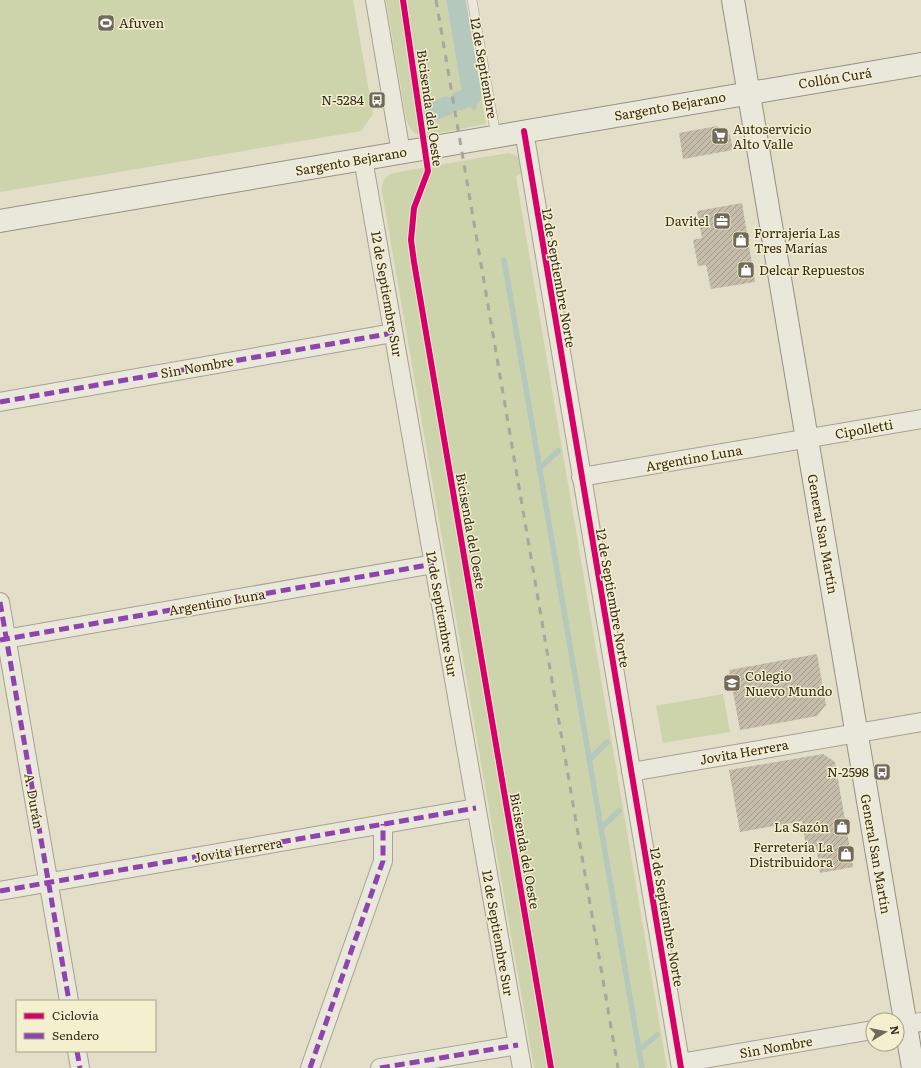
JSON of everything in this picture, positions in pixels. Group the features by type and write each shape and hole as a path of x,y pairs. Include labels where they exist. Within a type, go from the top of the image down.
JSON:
{"main road":[{"name":"General San Martín","path":"733,0 856,733 908,1024 913,1068"},
{"name":"Collón Curá","path":"748,93 921,64"},
{"name":"Sargento Bejarano","path":"0,221 748,93"}],"street":[{"path":"375,0 401,153"},
{"name":"12 de Septiembre Norte","path":"524,131 680,1066"},
{"name":"12 de Septiembre Sur","path":"363,159 522,1068"},
{"name":"Sin Nombre","path":"0,402 394,333"},
{"name":"Cipolletti","path":"807,438 921,419"},
{"name":"Argentino Luna","path":"582,477 807,438"},
{"name":"Argentino Luna","path":"3,639 434,564"},
{"name":"A. Durán","path":"0,602 3,639 69,1000"},
{"name":"Jovita Herrera","path":"631,772 921,722"},
{"name":"Jovita Herrera","path":"0,891 476,808"},
{"path":"310,1068 381,866 384,851 383,824"},
{"name":"Sin Nombre","path":"680,1066 865,1031"},
{"path":"380,1068 518,1044"},
{"path":"78,1052 80,1068"}],"lane":[{"name":"12 de Septiembre","path":"472,0 496,136"}],"green space":[{"path":"0,0 353,0 373,114 361,131 0,192"},
{"path":"386,0 465,0 486,124 423,136 412,130 406,118"},
{"path":"508,153 519,158 524,170 516,177 667,1068 534,1068 382,192 384,180 387,176 393,173"},
{"path":"723,694 730,732 663,743 656,706"}],"building":[{"path":"717,126 730,135 733,150 683,159 679,133"},
{"path":"742,203 755,282 711,289 706,265 698,266 693,240 702,238 697,211"},
{"path":"817,654 826,705 817,716 740,730 729,670"},
{"path":"823,754 835,762 853,867 820,873 816,846 806,847 802,821 740,832 729,770"}],"waterway":[{"path":"456,0 472,96 459,101"},
{"path":"472,96 474,107"},
{"path":"429,113 446,106"},
{"path":"504,260 642,1068"},
{"path":"539,469 558,451"},
{"path":"589,760 607,742"},
{"path":"601,828 619,811"},
{"path":"639,1050 657,1035"}],"railway":[{"path":"436,0 618,1068"}],"marked path":[{"path":"0,402 393,333"},
{"path":"0,640 434,564"},
{"path":"0,602 69,1000"},
{"path":"0,891 476,808"},
{"path":"310,1068 383,861 383,824"},
{"path":"380,1068 518,1045"},
{"path":"77,1052 80,1068"}],"cycle path":[{"name":"Bicisenda del Oeste","path":"403,0 428,171 414,208 411,240 414,262 551,1068"},
{"path":"524,131 681,1068"}],"place":[{"name":"Afuven","path":"106,23"},
{"name":"N-5284","path":"377,100"},
{"name":"Autoservicio Alto Valle","path":"720,136"},
{"name":"Davitel","path":"722,221"},
{"name":"Forrajería Las Tres Marías","path":"741,240"},
{"name":"Delcar Repuestos","path":"746,270"},
{"name":"Colegio Nuevo Mundo","path":"732,683"},
{"name":"N-2598","path":"882,772"},
{"name":"La Sazón","path":"842,827"},
{"name":"Ferretería La Distribuidora","path":"846,854"}]}
